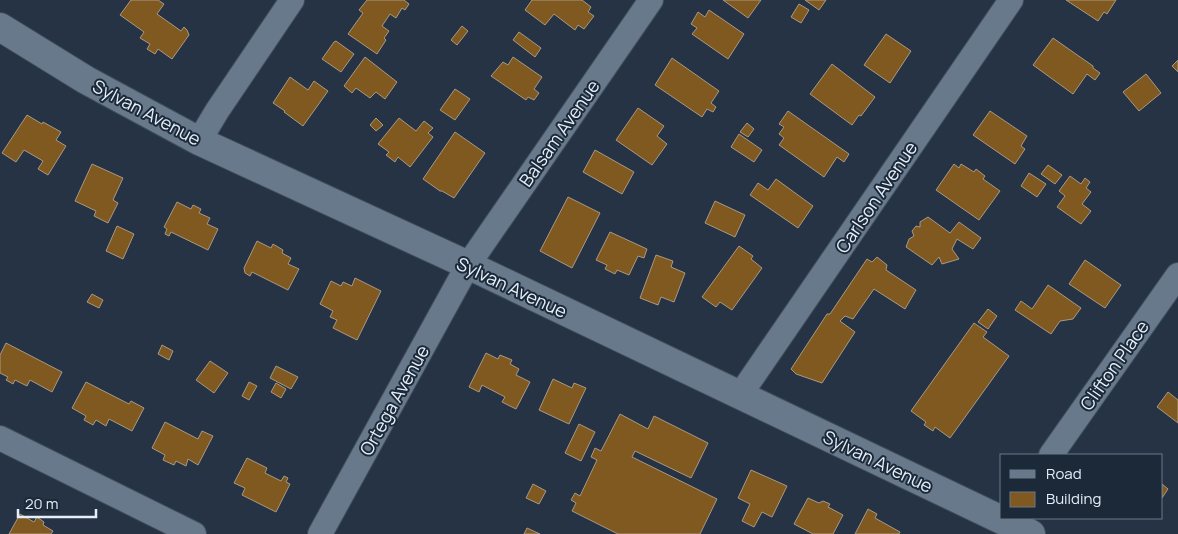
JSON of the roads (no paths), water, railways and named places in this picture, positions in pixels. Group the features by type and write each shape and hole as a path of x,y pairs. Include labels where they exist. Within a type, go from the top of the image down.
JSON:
{"street":[{"path":"199,141 292,0"},
{"name":"Balsam Avenue","path":"468,265 651,0"},
{"name":"Carlson Avenue","path":"740,395 1011,0"},
{"name":"Sylvan Avenue","path":"0,27 86,80 199,141 468,265 1000,518"},
{"name":"Ortega Avenue","path":"320,534 468,265"},
{"name":"Clifton Place","path":"1052,454 1178,275"},
{"path":"0,438 194,534"},
{"name":"Sylvan Avenue","path":"1005,520 1031,534"}]}
